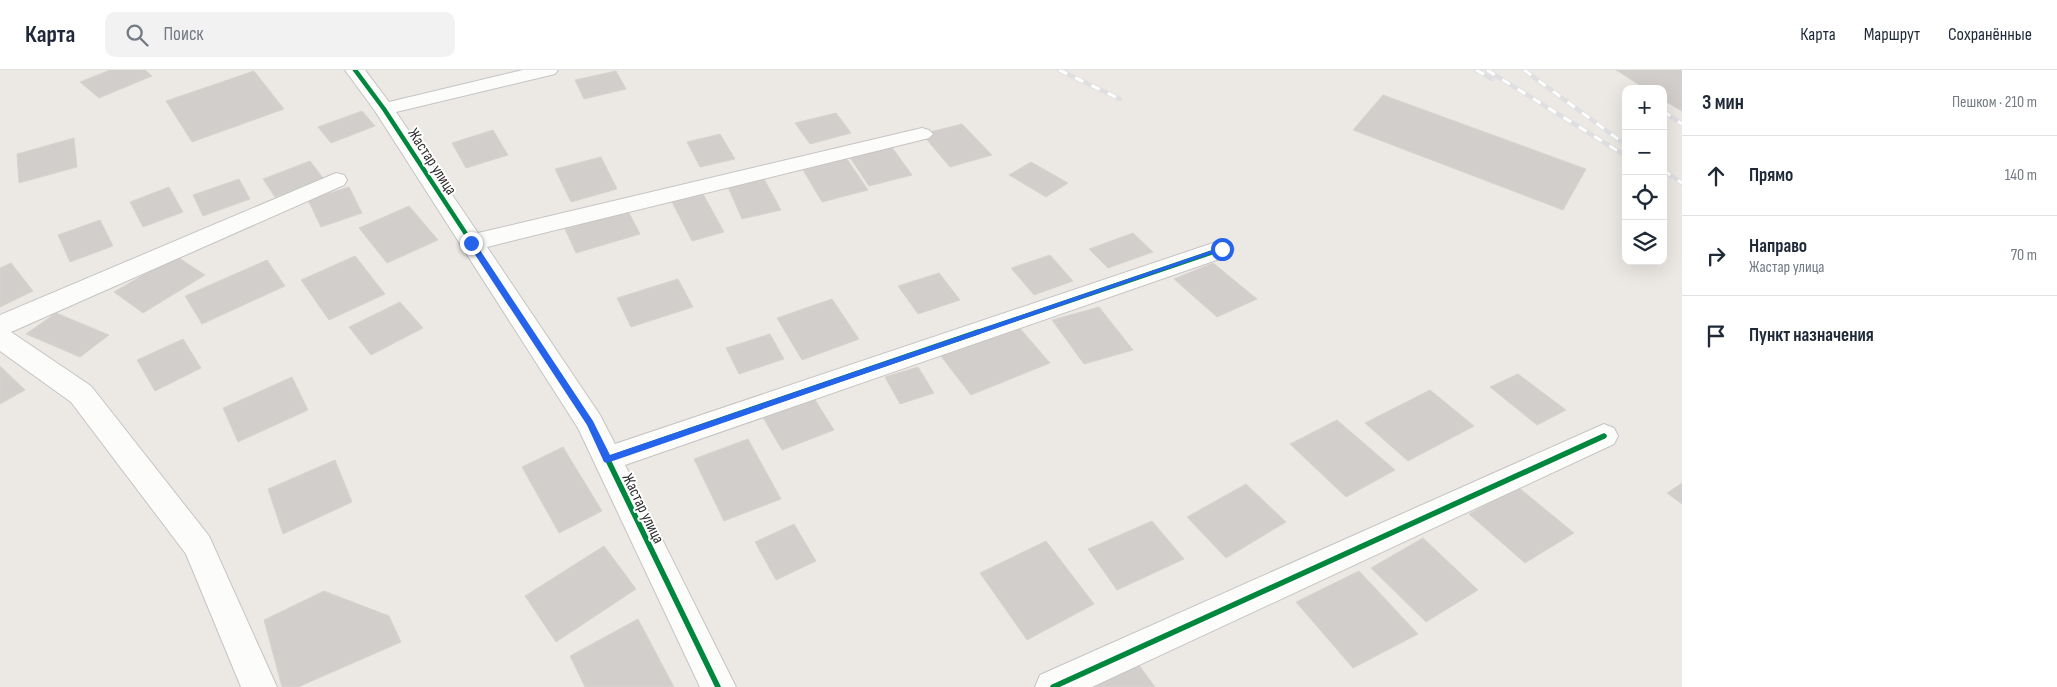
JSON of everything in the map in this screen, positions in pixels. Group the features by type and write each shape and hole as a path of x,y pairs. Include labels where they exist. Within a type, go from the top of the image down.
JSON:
{"street":[{"name":"Жастар улица","path":"355,70 384,109 590,424 718,687"},
{"path":"384,109 548,70"},
{"path":"471,243 922,134"},
{"path":"0,326 336,180"},
{"path":"607,460 1222,249"},
{"path":"0,338 81,394 198,546 259,687"},
{"path":"1054,687 1604,436"}],"building":[{"path":"110,70 145,70 152,76 99,98 80,82"},
{"path":"1616,70 1682,70 1682,111 1667,102 1667,85 1640,85"},
{"path":"254,71 284,109 192,142 166,101"},
{"path":"616,71 626,89 584,99 575,80"},
{"path":"1383,95 1586,169 1563,210 1353,130"},
{"path":"362,111 375,126 331,143 318,127"},
{"path":"836,113 851,133 810,144 795,123"},
{"path":"962,124 992,155 950,167 922,134"},
{"path":"493,130 508,155 466,168 452,143"},
{"path":"720,134 735,159 700,167 687,142"},
{"path":"74,138 77,167 19,183 17,154"},
{"path":"891,146 912,175 869,186 849,156"},
{"path":"601,157 617,189 571,202 555,169"},
{"path":"847,159 868,190 822,202 803,170"},
{"path":"310,161 323,178 275,197 263,179"},
{"path":"1031,162 1068,183 1046,197 1009,175"},
{"path":"239,179 250,199 203,216 193,195"},
{"path":"764,179 781,210 742,219 728,187"},
{"path":"169,187 183,212 143,227 130,202"},
{"path":"349,187 362,213 321,227 308,200"},
{"path":"703,194 724,232 692,241 672,202"},
{"path":"409,206 438,240 387,263 359,228"},
{"path":"628,211 640,234 576,253 565,229"},
{"path":"100,220 113,246 70,262 58,235"},
{"path":"1133,233 1153,252 1108,268 1089,249"},
{"path":"1050,255 1073,281 1034,295 1011,268"},
{"path":"176,256 205,275 143,313 114,292"},
{"path":"355,256 385,294 329,320 301,280"},
{"path":"267,260 285,286 202,324 185,296"},
{"path":"11,263 33,291 0,307 0,268"},
{"path":"1213,263 1257,299 1217,317 1174,279"},
{"path":"939,273 960,300 918,314 898,286"},
{"path":"678,279 693,307 631,327 617,298"},
{"path":"832,299 859,339 802,360 777,318"},
{"path":"400,302 423,328 371,355 349,327"},
{"path":"1099,307 1133,350 1084,364 1052,320"},
{"path":"56,313 109,335 80,357 26,334"},
{"path":"1017,325 1050,363 971,395 940,355"},
{"path":"770,334 784,359 739,374 726,348"},
{"path":"183,339 201,368 155,391 137,360"},
{"path":"0,366 25,390 0,404"},
{"path":"918,367 934,393 900,404 885,377"},
{"path":"1518,374 1566,410 1537,425 1490,387"},
{"path":"292,377 308,410 238,442 223,408"},
{"path":"1430,390 1474,426 1408,461 1365,423"},
{"path":"812,395 834,430 782,450 761,414"},
{"path":"1337,420 1395,470 1346,497 1290,444"},
{"path":"748,439 781,499 724,521 694,459"},
{"path":"563,447 602,511 559,533 522,467"},
{"path":"335,460 352,502 283,534 268,489"},
{"path":"1682,483 1682,504 1667,493"},
{"path":"1246,484 1286,522 1226,558 1187,517"},
{"path":"1518,487 1574,533 1525,563 1469,514"},
{"path":"1152,521 1184,559 1117,590 1088,549"},
{"path":"794,524 816,561 776,580 755,542"},
{"path":"1423,538 1478,590 1426,622 1371,568"},
{"path":"1046,541 1094,604 1027,640 980,573"},
{"path":"604,546 636,589 556,642 525,596"},
{"path":"1359,571 1418,634 1353,668 1296,602"},
{"path":"324,591 389,616 401,642 298,687 282,687 264,620"},
{"path":"638,619 674,687 585,687 570,656"},
{"path":"1139,665 1155,687 1094,687"}],"railway":[{"path":"1059,70 1120,99"},
{"path":"1476,70 1492,79"},
{"path":"1487,70 1622,154"},
{"path":"1524,70 1622,142"},
{"path":"1667,114 1682,124"},
{"path":"1667,173 1682,183"}],"cycle path":[{"path":"355,70 384,109 590,423 718,687"},
{"path":"607,459 1222,249"},
{"path":"1053,687 1604,436"}],"route":[{"path":"471,243 590,424 607,460 1222,249"}]}
